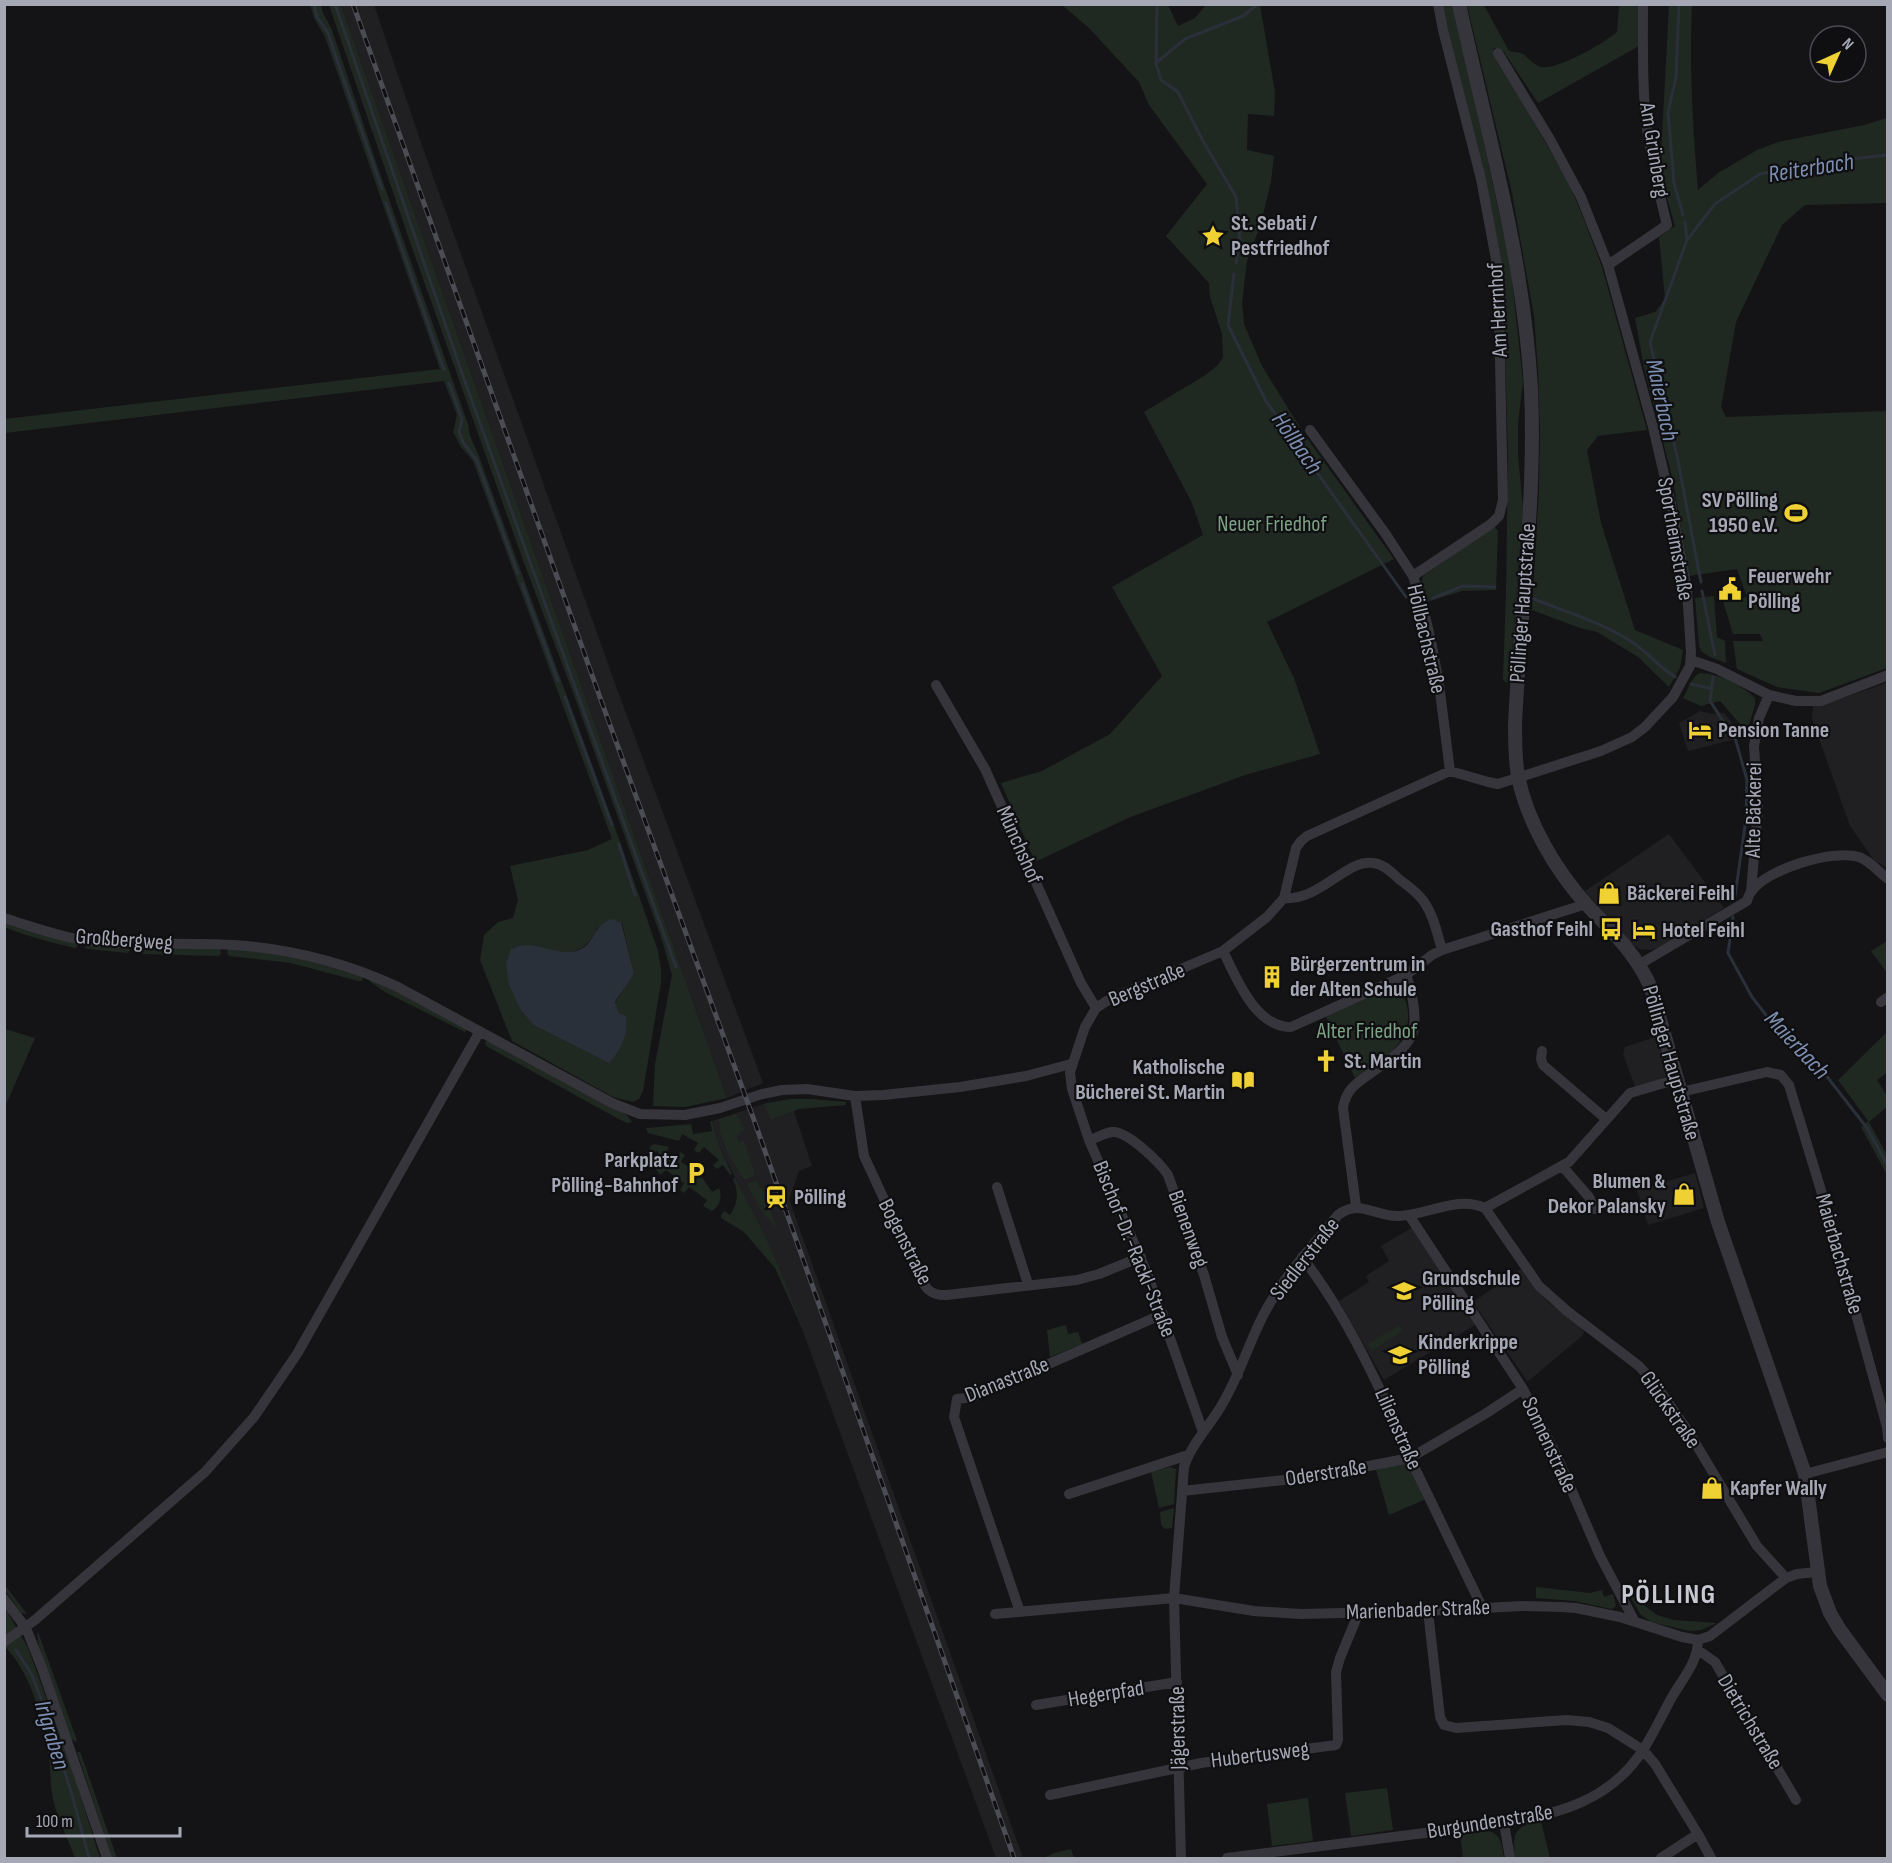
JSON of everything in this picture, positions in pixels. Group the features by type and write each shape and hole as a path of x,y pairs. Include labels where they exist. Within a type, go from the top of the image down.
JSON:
{"street":[{"name":"Am Herrnhof","path":"1413,576 1491,524 1499,516 1503,500 1497,259 1481,179 1438,4"},
{"name":"Pöllinger Hauptstraße","path":"1459,4 1508,218 1520,283 1528,361 1532,419 1531,466 1516,710 1515,754 1518,778 1535,824 1562,873 1586,904 1616,934 1640,964 1658,1008 1702,1173 1804,1474 1810,1503 1817,1572 1826,1603 1836,1624 1887,1695"},
{"name":"Am Grünberg","path":"1608,265 1667,225 1647,129 1643,4"},
{"name":"Sportheimstraße","path":"1498,53 1551,141 1581,197 1608,265 1653,427 1671,504 1687,590 1691,660 1682,683 1673,697 1645,727 1632,737 1601,751 1518,778"},
{"name":"Höllbachstraße","path":"1310,430 1413,576 1431,641 1450,771"},
{"path":"1691,660 1717,669 1769,695 1796,701 1821,701 1887,675"},
{"name":"Münchshof","path":"936,685 985,769 1081,983 1096,1008"},
{"name":"Alte Bäckerei","path":"1751,892 1758,808 1754,746 1760,718 1769,695"},
{"path":"1450,771 1494,784 1518,778"},
{"name":"Bergstraße","path":"1071,1064 1085,1027 1096,1008 1110,999 1223,951 1267,917 1284,898 1296,848 1307,836 1450,771"},
{"path":"1640,964 1747,901 1751,892 1770,877 1792,866 1827,856 1846,855 1857,857 1874,865 1887,880"},
{"path":"1284,898 1308,895 1352,868 1363,863 1375,863 1388,869 1421,898 1429,911 1442,950"},
{"path":"1223,951 1258,1012 1270,1023 1291,1027 1406,975 1442,950 1586,904"},
{"name":"Großbergweg","path":"4,918 82,940 134,944 246,946 303,953 368,973 435,1005 629,1111 649,1115 692,1114 790,1088 855,1096"},
{"path":"1356,1206 1343,1108 1345,1098 1349,1089 1385,1063 1412,1033 1414,1013 1410,985 1406,975"},
{"path":"4,1642 26,1628 205,1472 254,1417 297,1354 480,1031"},
{"path":"1542,1051 1543,1065 1606,1119"},
{"path":"855,1096 960,1086 1026,1076 1071,1064"},
{"name":"Bischof-Dr.-Rackl-Straße","path":"1071,1064 1072,1089 1089,1140 1141,1257 1203,1432"},
{"name":"Maierbachstraße","path":"1679,1086 1774,1072 1781,1075 1789,1085 1794,1095 1887,1427 1887,1438"},
{"path":"1485,1208 1563,1167 1581,1150 1630,1093 1679,1086"},
{"name":"Bogenstraße","path":"855,1096 864,1156 916,1268 931,1293 947,1295 1077,1280 1141,1257"},
{"name":"Bienenweg","path":"1089,1140 1111,1132 1120,1133 1157,1162 1168,1175 1204,1275 1222,1337 1238,1375"},
{"path":"1563,1167 1589,1197 1594,1209"},
{"path":"997,1187 1028,1284"},
{"name":"Siedlerstraße","path":"1174,1598 1184,1467 1188,1455 1223,1404 1266,1309 1302,1257 1338,1215 1345,1209 1356,1206 1384,1215 1408,1215 1461,1203 1485,1208"},
{"name":"Glückstraße","path":"1485,1208 1539,1286 1567,1311 1639,1366 1656,1385 1683,1424 1757,1546 1786,1578"},
{"name":"Sonnenstraße","path":"1408,1215 1523,1389 1559,1461 1600,1556 1635,1622"},
{"name":"Lilienstraße","path":"1302,1257 1324,1288 1366,1359 1408,1449 1410,1458 1482,1607"},
{"name":"Dianastraße","path":"1020,1612 954,1417 957,1399 973,1397 1162,1314"},
{"name":"Oderstraße","path":"1182,1491 1312,1477 1410,1458 1523,1389"},
{"path":"1804,1474 1887,1452"},
{"path":"1068,1494 1188,1455"},
{"path":"1698,1645 1786,1578 1797,1574 1817,1572"},
{"name":"Marienbader Straße","path":"995,1614 1174,1598 1275,1613 1301,1614 1522,1606 1576,1608 1635,1622 1698,1645"},
{"name":"Jägerstraße","path":"1174,1598 1181,1858"},
{"path":"4,1599 26,1628 42,1668 107,1858"},
{"path":"1428,1611 1440,1717 1444,1725 1456,1728 1566,1720 1588,1722 1608,1728 1643,1750 1665,1779 1711,1858"},
{"name":"Hubertusweg","path":"1050,1795 1179,1767 1336,1745 1338,1740 1336,1672 1359,1612"},
{"name":"Burgundenstraße","path":"1227,1858 1504,1823 1575,1807 1598,1795 1616,1781 1643,1750 1694,1660 1698,1645"},
{"name":"Dietrichstraße","path":"1698,1645 1714,1662 1796,1800"},
{"name":"Hegerpfad","path":"1036,1705 1177,1682"},
{"path":"1504,1823 1510,1858"},
{"path":"1661,1858 1698,1834"}],"shaded area":[{"path":"341,5 374,5 616,686 763,1083 727,1098"},
{"path":"1886,683 1888,706 1887,868 1874,860 1850,826 1812,719 1813,706 1826,704"},
{"path":"1700,711 1712,714 1724,713 1743,737 1688,751 1679,723"},
{"path":"1669,834 1724,908 1661,947 1650,950 1639,949 1585,891"},
{"path":"614,919 621,922 634,973 615,1002 619,1013 626,1016 627,1023 620,1047 609,1063 534,1025 521,1010 509,985 506,963 511,949 523,945 563,952 576,951 587,944 601,925"},
{"path":"1661,1035 1668,1075 1635,1087 1623,1054 1625,1047"},
{"path":"790,1099 812,1166 799,1171 789,1199 1023,1858 996,1858 779,1266 719,1145 712,1121 766,1103"},
{"path":"1695,1173 1704,1208 1648,1225 1637,1190"},
{"name":"Grundschule Pölling","path":"1413,1227 1475,1325 1384,1380 1339,1301 1369,1282 1366,1276 1389,1261 1381,1246"},
{"path":"1521,1269 1549,1303 1582,1327 1584,1332 1527,1381 1473,1302"}],"green space":[{"path":"310,5 321,5 332,30 469,427 471,439 479,455 593,766 658,951 661,983 643,1091 639,1099 633,1102 613,1097 512,1041 480,960 484,935 498,922 513,918 518,900 510,866 588,850 612,839 473,461 461,447 453,432 457,415 444,381 5,433 4,419 440,369 325,37 314,18","holes":["622,923 634,973 615,1003 619,1013 524,945 557,952 575,951 591,939 597,928"]},
{"path":"329,5 341,5 727,1098 685,1107 653,1106 655,1064 672,975 662,940 524,563"},
{"name":"Neuer Friedhof","path":"1062,5 1168,5 1178,26 1195,18 1206,5 1260,5 1275,92 1274,116 1248,114 1247,150 1274,156 1271,182 1261,223 1247,261 1242,303 1244,324 1262,366 1304,434 1394,559 1267,622 1294,678 1320,754 1245,775 1128,818 1035,862 1001,783 1042,771 1110,734 1162,676 1112,587 1203,535 1192,503 1144,412 1204,376 1218,365 1223,357 1222,334 1210,297 1209,283 1166,236 1207,184 1149,105 1139,82 1089,28"},
{"path":"1442,5 1454,5 1510,263 1523,382 1518,423 1518,456 1523,508 1510,677 1507,683 1503,680 1508,455 1503,278"},
{"path":"1467,5 1484,5 1509,51 1523,54 1539,66 1549,67 1581,55 1617,32 1619,5 1639,5 1639,46 1538,103 1504,52 1494,48 1493,51 1570,185 1602,267 1647,430 1598,436 1587,450 1601,523 1635,630 1683,650 1680,668 1669,687 1638,657 1597,632 1532,610 1540,432 1534,316 1512,193"},
{"path":"1669,5 1692,5 1692,98 1698,190 1718,173 1757,150 1778,142 1864,125 1887,118 1887,203 1805,205 1782,225 1736,322 1721,407 1726,417 1887,411 1887,668 1819,693 1777,687 1737,669 1733,641 1763,641 1760,634 1733,634 1723,601 1747,597 1737,569 1689,576 1673,480 1645,372 1635,318 1655,312 1665,299 1659,237 1675,226 1660,173"},
{"path":"1494,526 1498,531 1496,590 1462,591 1427,602 1421,583 1423,576"},
{"path":"1714,596 1717,637 1725,641 1726,663 1701,651 1699,645 1695,598"},
{"path":"1700,673 1730,681 1755,698 1747,732 1720,701 1701,706 1683,698 1692,681"},
{"path":"5,923 78,943 77,947 25,935 5,927"},
{"path":"1887,941 1887,973 1871,951"},
{"path":"87,943 131,948 128,953 88,949 85,948"},
{"path":"137,948 220,948 221,953 219,956 145,954 138,953"},
{"path":"229,948 295,956 363,975 362,981 291,963 229,956 227,952"},
{"path":"372,978 467,1029 466,1031 385,992 369,981"},
{"name":"Alter Friedhof","path":"1399,985 1408,1012 1408,1023 1404,1034 1392,1051 1355,1078 1325,1015"},
{"path":"4,1030 35,1038 5,1107"},
{"path":"1887,1032 1887,1073 1877,1080 1887,1096 1887,1107 1869,1122 1887,1155 1887,1175 1861,1127 1868,1121 1838,1080"},
{"path":"489,1040 626,1114 632,1122 627,1123 615,1117 486,1046 485,1042"},
{"path":"790,1099 846,1102 846,1105 799,1109 771,1120 764,1104"},
{"path":"736,1114 745,1130 737,1137 739,1142 744,1141 755,1175 744,1180 727,1151 719,1127 719,1119"},
{"path":"710,1121 712,1121 719,1145 732,1174 730,1175 723,1165 717,1169 713,1165 719,1160 704,1147 699,1153 694,1150 698,1143 682,1134 679,1141 648,1133 646,1128 691,1124 693,1134 712,1131"},
{"path":"651,1145 669,1147 666,1154 677,1159 680,1152 685,1155 681,1162 697,1172 702,1167 707,1171 701,1176 712,1192 719,1188 720,1191 720,1201 715,1209 712,1211 703,1206 707,1200 689,1187 684,1193 680,1190 684,1183 666,1170 660,1175 655,1168 663,1165 657,1151 649,1154"},
{"path":"735,1178 779,1266 805,1335 775,1268 744,1232 721,1218 724,1211 730,1215 735,1207 737,1193 733,1179"},
{"path":"757,1181 760,1188 762,1187 777,1229 762,1212 747,1184"},
{"path":"1066,1325 1068,1334 1078,1332 1082,1344 1050,1357 1047,1330"},
{"path":"1399,1325 1403,1331 1372,1351 1368,1344"},
{"path":"1406,1462 1426,1499 1389,1515 1376,1470"},
{"path":"1170,1467 1176,1469 1174,1504 1159,1508 1151,1472"},
{"path":"1174,1508 1172,1528 1165,1529 1161,1525 1160,1512"},
{"path":"4,1584 27,1614 21,1613 5,1590"},
{"path":"1536,1587 1590,1593 1602,1590 1604,1597 1613,1594 1616,1606 1612,1609 1574,1601 1536,1598"},
{"path":"1628,1593 1657,1615 1674,1620 1717,1623 1701,1630 1690,1631 1651,1622 1640,1614"},
{"path":"4,1606 28,1648 69,1760 100,1858 75,1858 59,1817 51,1790 45,1735 36,1702 23,1671 5,1647"},
{"path":"38,1632 77,1740 75,1742 71,1738 45,1666 40,1651"},
{"path":"77,1752 81,1754 117,1858 112,1858"},
{"path":"1387,1788 1393,1830 1351,1836 1345,1793"},
{"path":"1308,1798 1313,1841 1272,1846 1267,1804"},
{"path":"1541,1821 1550,1858 1515,1858 1514,1842 1517,1832 1526,1825"},
{"path":"1489,1831 1499,1838 1504,1858 1463,1858 1460,1834"},
{"path":"1071,1849 1074,1858 1044,1858 1054,1853"}],"waterway":[{"path":"314,4 317,17 328,33 382,189"},
{"path":"335,4 463,376 676,967"},
{"name":"Höllbach","path":"1157,4 1156,63 1161,80 1178,92 1203,141 1236,197 1240,240 1236,263"},
{"path":"1156,63 1185,39 1243,16 1258,4"},
{"name":"Maierbach","path":"1679,4 1676,78 1668,112 1674,183 1683,215"},
{"name":"Reiterbach","path":"1687,240 1715,204 1760,174 1832,161 1888,155"},
{"path":"386,203 444,370"},
{"name":"Maierbach","path":"1685,222 1687,240 1650,342 1677,456 1701,582"},
{"name":"Höllbach","path":"1234,274 1228,325 1266,401 1406,597"},
{"path":"449,383 462,419 459,432 463,442 477,461 518,574"},
{"path":"522,584 558,681"},
{"name":"Höllbach","path":"1433,598 1463,586 1495,587"},
{"name":"Maierbach","path":"1702,591 1715,655"},
{"name":"Höllbach","path":"1534,599 1597,623 1621,635 1675,677"},
{"name":"Maierbach","path":"1713,677 1710,701 1736,741 1747,780 1746,819 1735,896"},
{"name":"Höllbach","path":"1691,684 1709,688"},
{"path":"565,697 612,825"},
{"path":"619,844 635,895"},
{"name":"Maierbach","path":"1733,917 1728,953 1752,997 1773,1024 1818,1065 1867,1128 1888,1166"},
{"name":"Irlgraben","path":"16,1650 32,1675 48,1718 89,1858"}],"railway":[{"path":"353,4 602,703 754,1120 1014,1858"}],"place":[{"name":"St. Sebati / Pestfriedhof","path":"1213,236"},
{"name":"SV Pölling 1950 e.V.","path":"1796,513"},
{"name":"Feuerwehr Pölling","path":"1730,589"},
{"name":"Pension Tanne","path":"1700,730"},
{"name":"Bäckerei Feihl","path":"1609,893"},
{"name":"Gasthof Feihl","path":"1611,929"},
{"name":"Hotel Feihl","path":"1644,930"},
{"name":"Bürgerzentrum in der Alten Schule","path":"1272,977"},
{"name":"St. Martin","path":"1326,1061"},
{"name":"Katholische Bücherei St. Martin","path":"1243,1080"},
{"name":"Parkplatz Pölling-Bahnhof","path":"696,1173"},
{"name":"Blumen & Dekor Palansky","path":"1684,1194"},
{"name":"Pölling","path":"776,1197"},
{"name":"Grundschule Pölling","path":"1404,1291"},
{"name":"Kinderkrippe Pölling","path":"1400,1355"},
{"name":"Kapfer Wally","path":"1712,1488"}],"district":[{"name":"PÖLLING","path":"1669,1594"}]}
